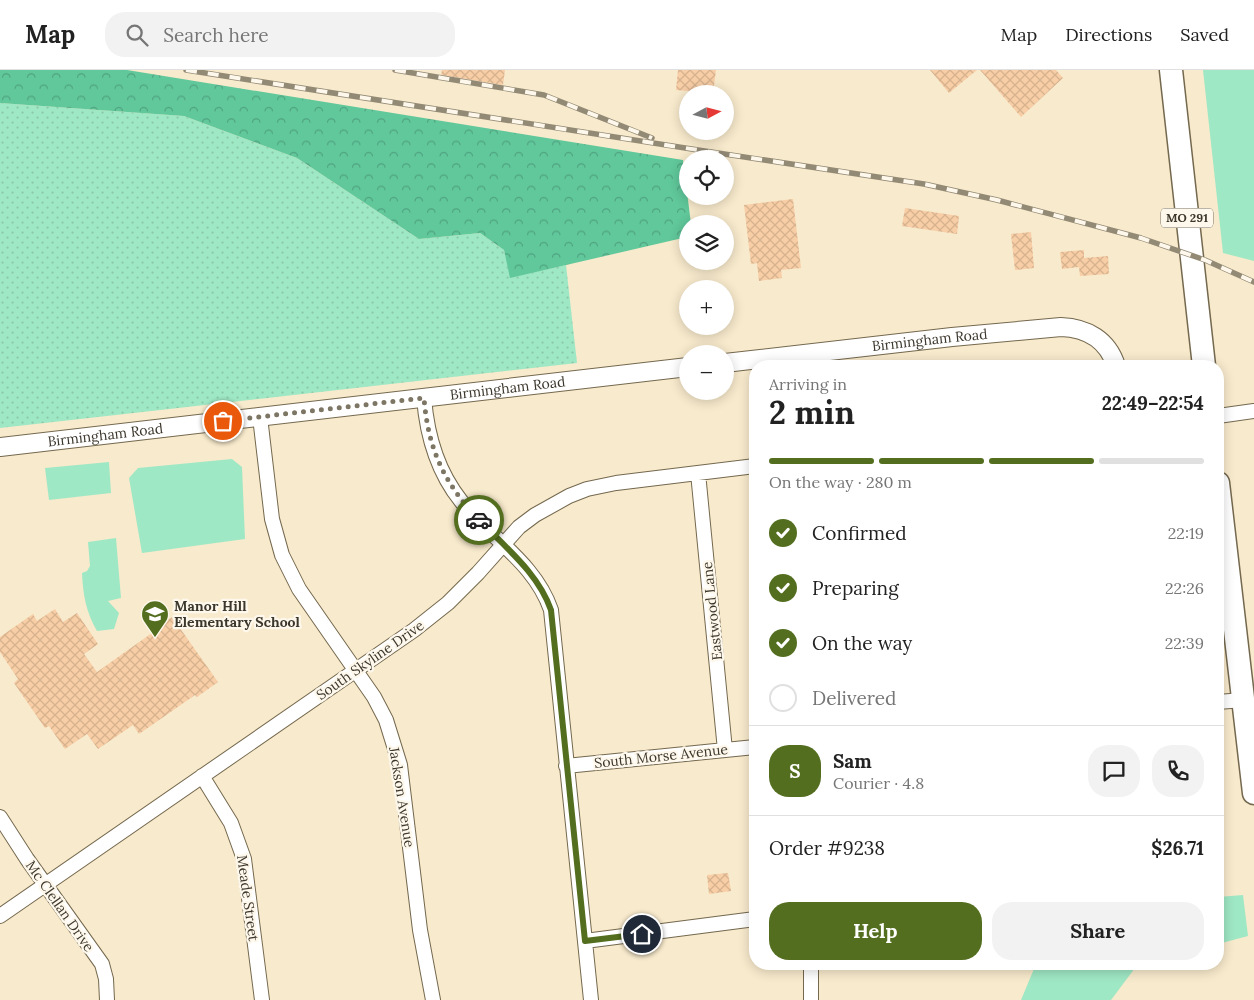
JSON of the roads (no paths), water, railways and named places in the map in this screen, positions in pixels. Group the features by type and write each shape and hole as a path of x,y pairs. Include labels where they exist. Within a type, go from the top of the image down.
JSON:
{"highway":[{"name":"MO 291","path":"1171,70 1203,360"},
{"path":"1224,535 1243,700 1251,741 1254,793"}],"street":[{"name":"Birmingham Road","path":"750,360 952,336 1062,327 1087,331 1107,347 1113,360"},
{"name":"Birmingham Road","path":"734,362 749,360"},
{"name":"Birmingham Road","path":"0,447 679,368"},
{"path":"424,398 429,434 441,469 462,502 538,582 551,610 591,1000"},
{"path":"1224,415 1254,411"},
{"name":"Jackson Avenue","path":"260,417 272,519 282,555 299,589 374,697 386,720 400,765 420,930 433,1000"},
{"name":"South Skyline Drive","path":"0,916 414,630 448,603 519,527 534,515 569,496 587,489 616,483 749,467"},
{"name":"Eastwood Lane","path":"698,473 725,750"},
{"path":"1224,702 1243,700"},
{"name":"South Morse Avenue","path":"566,766 749,747"},
{"name":"Meade Street","path":"202,776 231,823 244,859 262,1000"},
{"name":"Mc Clellan Drive","path":"0,817 102,964 106,979 107,1000"},
{"path":"585,941 749,920"},
{"path":"810,970 811,1000"}],"railway":[{"path":"186,70 924,184 997,200 1141,238 1205,260 1254,282"},
{"path":"395,70 544,95 652,138"}],"place":[{"name":"Manor Hill Elementary School","path":"155,638"}]}
